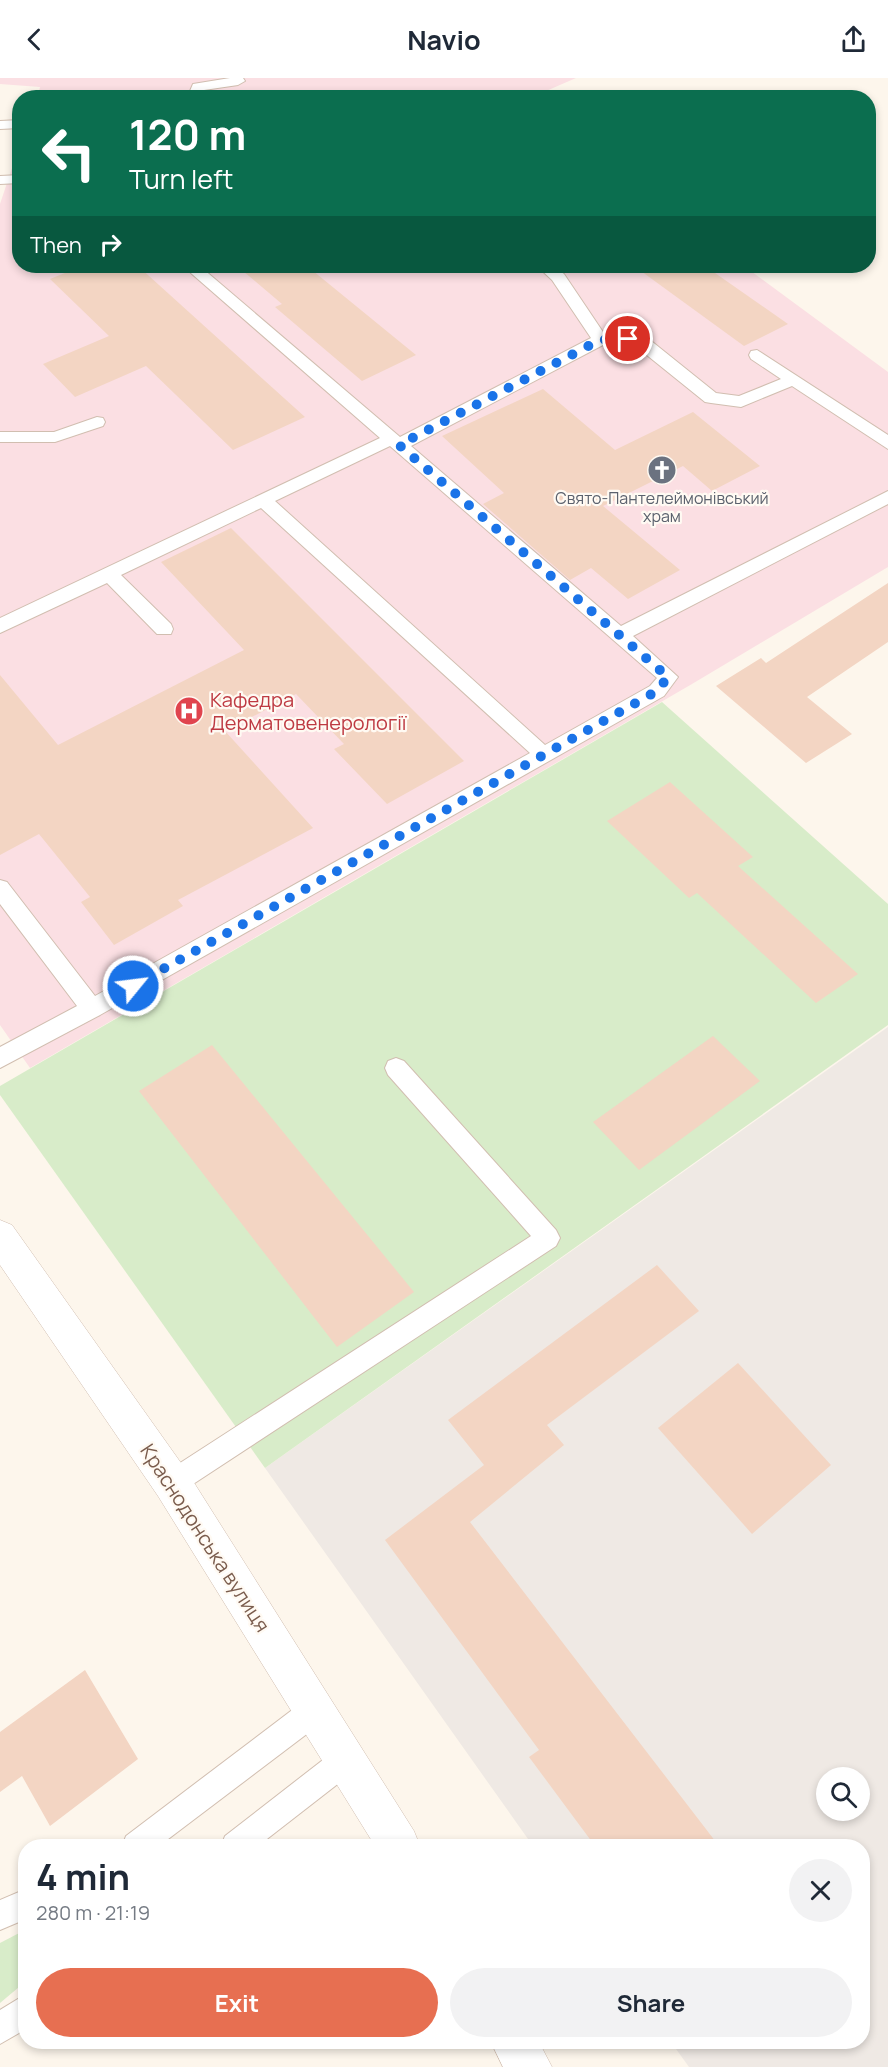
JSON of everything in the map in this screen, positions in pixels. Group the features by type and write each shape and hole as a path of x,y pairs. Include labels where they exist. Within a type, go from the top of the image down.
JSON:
{"street":[{"name":"Краснодонська вулиця","path":"0,1236 172,1483 314,1711 347,1759 395,1839"},
{"path":"518,2049 529,2067"}],"lane":[{"path":"197,90 198,87 238,81"},
{"path":"0,1058 92,1009 657,691 668,677 199,273"},
{"path":"553,273 558,277 600,340"},
{"path":"0,626 263,500 395,442 600,340 628,339 644,344 711,398 741,402 794,380"},
{"path":"757,355 888,443"},
{"path":"0,437 56,436 97,422"},
{"path":"619,635 888,497"},
{"path":"263,500 544,754"},
{"path":"109,574 164,629"},
{"path":"0,888 92,1009"},
{"path":"172,1483 549,1238 396,1068"},
{"path":"145,1839 314,1711"},
{"path":"244,1839 347,1759"},
{"path":"0,1915 18,1907"},
{"path":"0,2029 18,2015"}],"shaded area":[{"path":"0,78 576,78 548,90 39,90 40,87 0,84"},
{"path":"12,168 12,273 754,273 888,372 888,567 692,684 30,1068 0,1025 0,204"},
{"path":"888,1027 888,2067 689,2067 676,2049 870,2049 870,1839 528,1839 265,1468"}],"green space":[{"path":"662,702 888,904 888,1025 265,1468 0,1095 0,1086"},
{"path":"18,1934 18,1988 0,2003 0,1943"}],"building":[{"path":"65,273 146,273 305,417 233,450 146,366 75,397 43,364 109,336 50,279"},
{"path":"245,273 316,273 416,355 362,381 275,307 282,304"},
{"path":"644,273 715,273 788,324 744,346"},
{"path":"543,389 615,450 693,412 760,466 712,491 683,466 603,506 680,570 628,599 591,568 570,580 483,504 504,493 442,436"},
{"path":"231,528 464,761 387,804 334,749 344,744 296,694 225,731 313,828 178,900 183,906 114,945 81,902 90,897 39,834 0,855 0,675 58,745 244,650 161,562"},
{"path":"888,583 888,642 807,697 852,734 806,763 716,686 761,658 766,663"},
{"path":"670,782 753,857 738,866 858,974 816,1003 697,893 689,898 607,821"},
{"path":"713,1036 760,1081 639,1170 593,1122"},
{"path":"212,1045 414,1292 337,1347 139,1091"},
{"path":"657,1265 699,1311 547,1425 564,1445 470,1522 714,1839 590,1839 529,1757 539,1750 385,1540 484,1465 448,1420"},
{"path":"738,1363 831,1465 752,1534 658,1428"},
{"path":"85,1670 138,1759 50,1826 22,1776 0,1792 0,1732"}],"place":[{"name":"Свято-Пантелеймонівський храм","path":"662,470"},
{"name":"Кафедра Дерматовенерології","path":"189,711"}],"route":[{"path":"133,986 657,691 668,677 399,445 600,340 628,339"}]}
